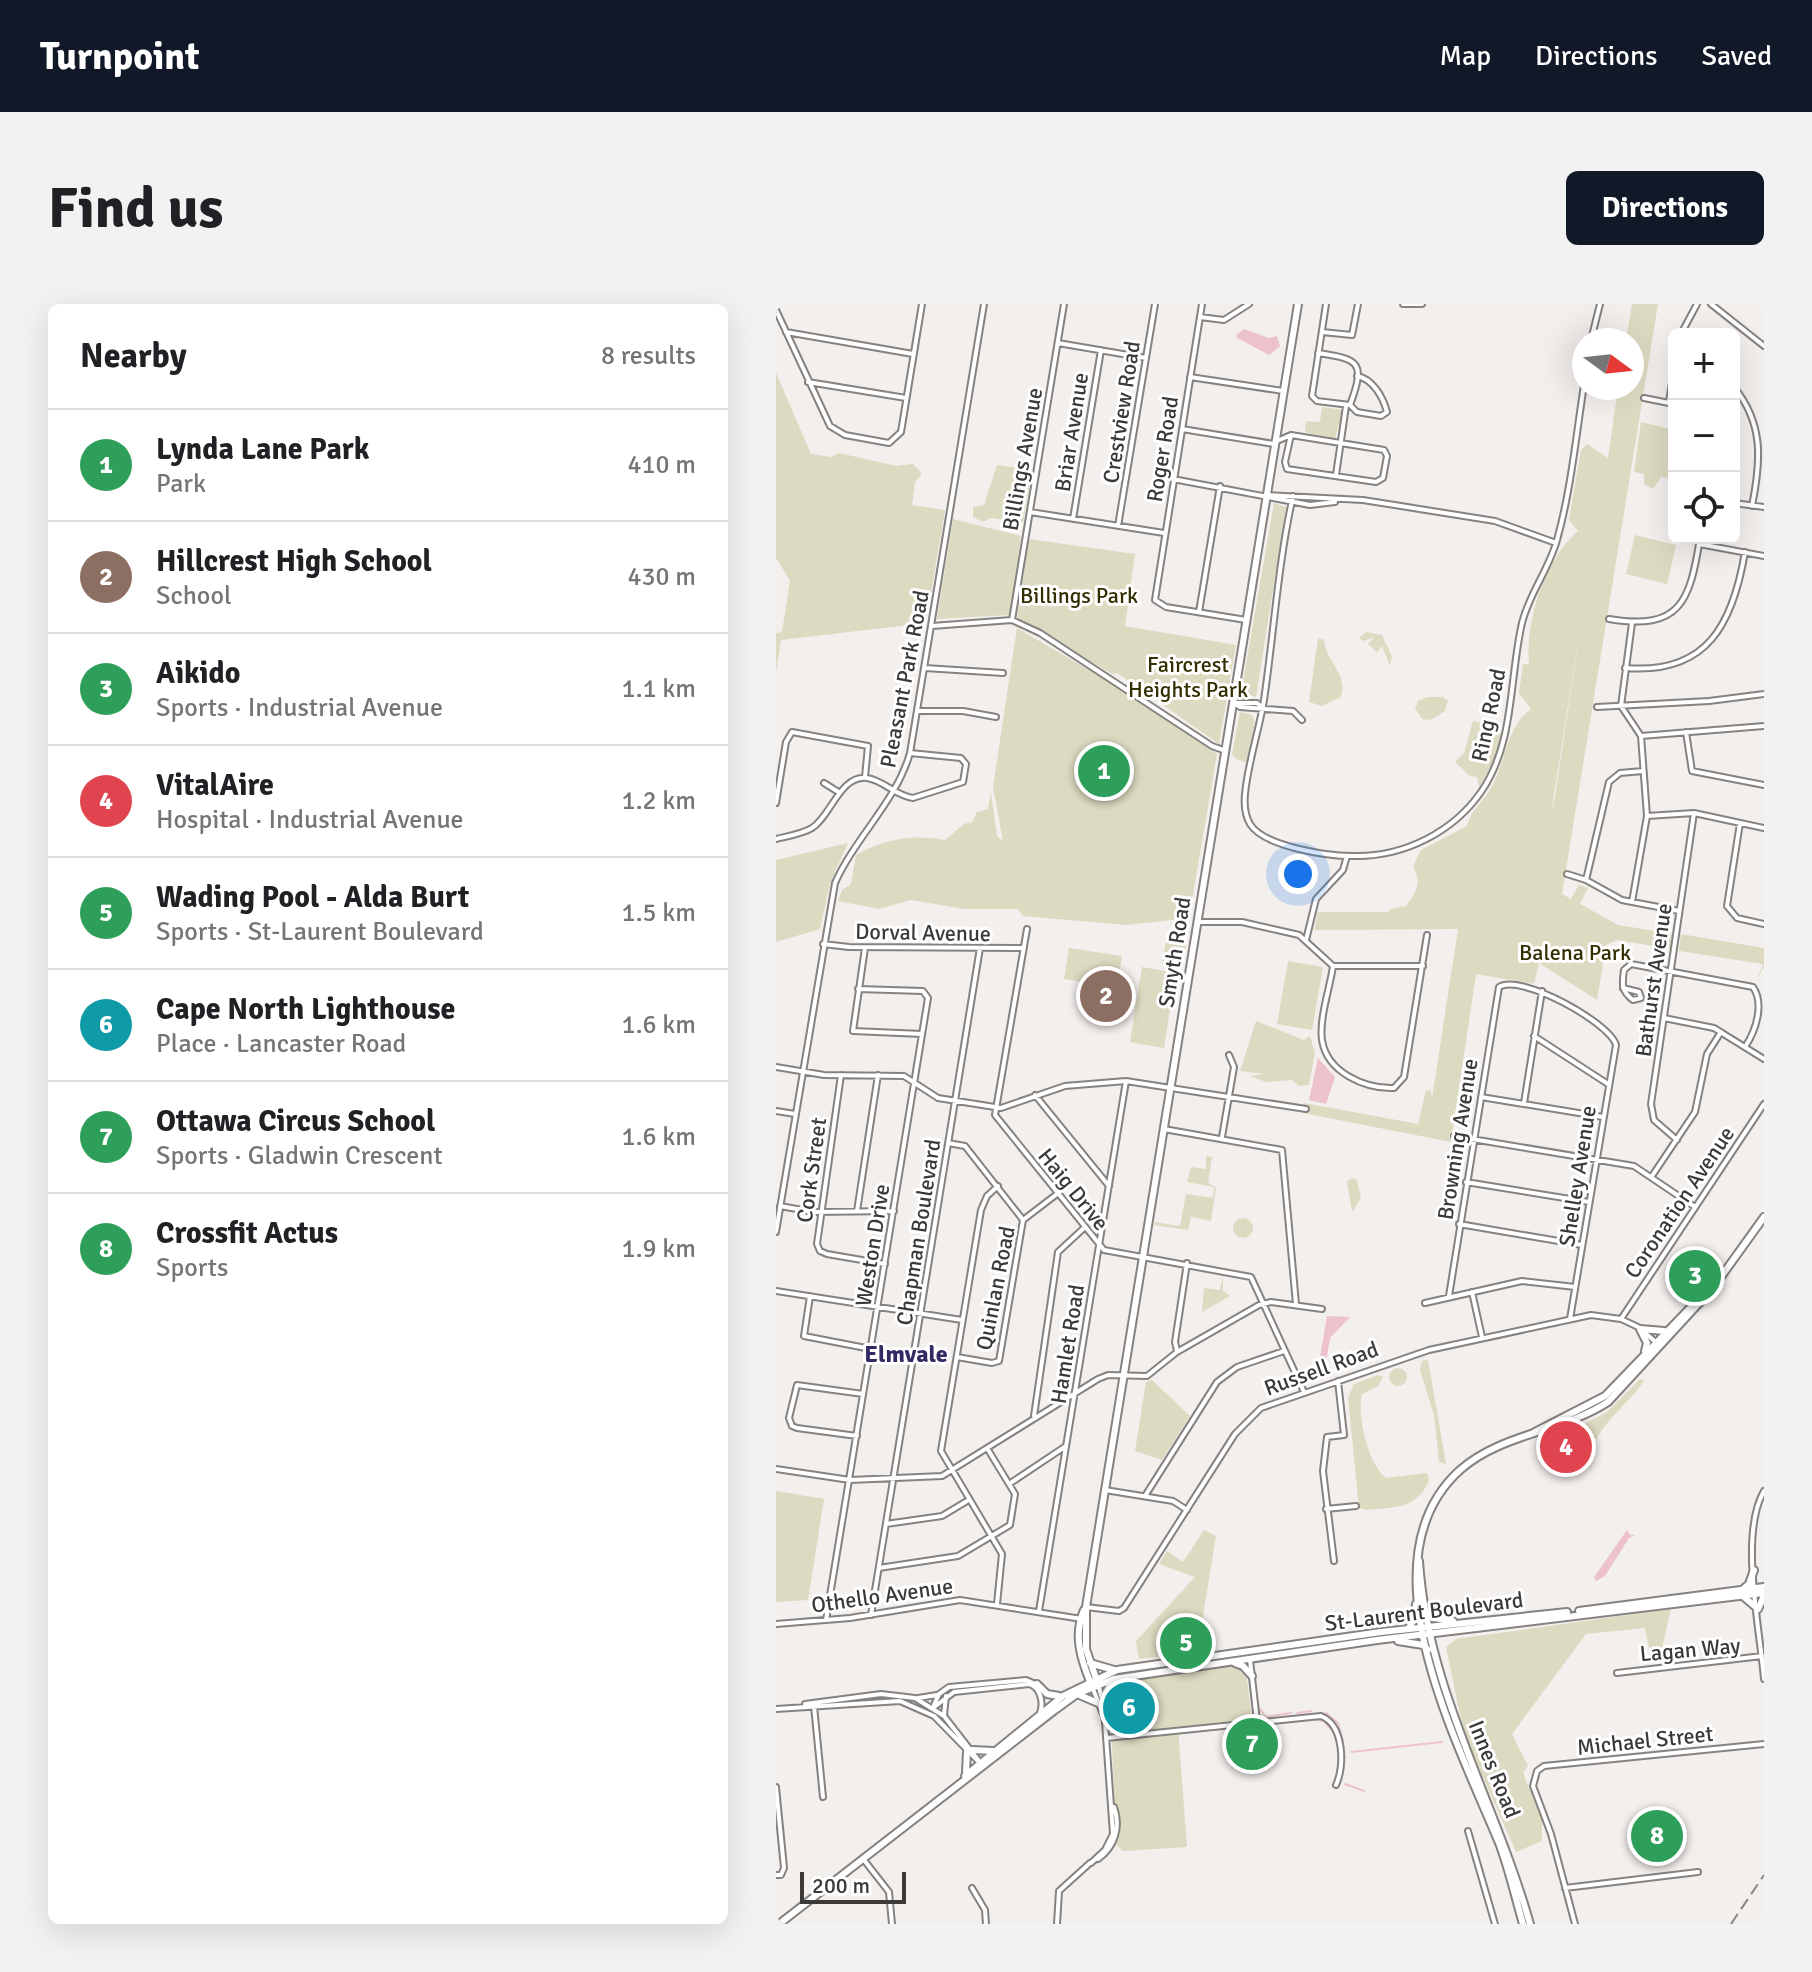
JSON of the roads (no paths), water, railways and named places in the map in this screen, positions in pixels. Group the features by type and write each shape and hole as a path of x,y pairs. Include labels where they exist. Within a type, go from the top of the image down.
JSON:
{"main road":[{"name":"Smyth Road","path":"1094,1682 1079,1646 1298,304"},
{"path":"1535,1432 1571,1421 1608,1402 1714,1283 1764,1217"},
{"path":"1408,1629 1415,1618 1414,1571 1428,1514 1447,1484 1487,1452 1596,1403 1658,1344 1667,1329 1714,1283"},
{"path":"1640,1329 1657,1333 1667,1329"},
{"path":"1640,1329 1647,1343 1642,1359"},
{"path":"1418,1553 1428,1631"},
{"path":"1754,1570 1761,1591 1758,1609"},
{"path":"1754,1570 1749,1584 1740,1593 1758,1609"},
{"name":"St-Laurent Boulevard","path":"1094,1682 1117,1670 1387,1640 1470,1622 1761,1591"},
{"path":"1416,1593 1428,1631"},
{"path":"1427,1613 1441,1620 1470,1622"},
{"name":"St-Laurent Boulevard","path":"1094,1682 1408,1629 1457,1630 1566,1614"},
{"path":"1438,1658 1441,1639 1457,1630"},
{"name":"Innes Road","path":"1428,1631 1428,1650 1449,1723 1500,1846 1523,1924"},
{"name":"Innes Road","path":"1428,1631 1462,1742 1510,1854 1530,1924"},
{"path":"1387,1640 1423,1645 1428,1650"},
{"path":"981,1764 993,1751 1076,1691 1086,1662 1117,1670"},
{"path":"1220,1663 1243,1666 1252,1676"},
{"path":"1076,1691 1100,1700 1114,1679"},
{"path":"1037,1684 1049,1695 1063,1696 1094,1682"},
{"path":"1053,1707 1063,1696"},
{"path":"779,1924 864,1860 1038,1717"},
{"path":"963,1779 969,1751 993,1751"}],"street":[{"path":"776,310 825,419 836,432 889,443 901,432 922,304"},
{"name":"Pleasant Park Road","path":"776,1232 835,883 848,854 894,792 910,753 984,304"},
{"name":"Billings Avenue","path":"1012,620 1064,304"},
{"name":"Crestview Road","path":"1118,526 1155,304"},
{"name":"Roger Road","path":"1199,612 1160,606 1155,600 1202,304"},
{"path":"1200,317 1224,320 1249,304"},
{"path":"1326,304 1313,399 1348,406 1357,412 1381,416 1387,412 1374,387 1366,378 1357,376"},
{"path":"1322,332 1352,335 1358,304"},
{"path":"1403,304 1422,304"},
{"path":"1594,328 1600,304"},
{"path":"1684,328 1697,304"},
{"path":"1711,304 1764,346"},
{"path":"786,332 913,354"},
{"path":"1058,343 1146,358"},
{"name":"Briar Avenue","path":"1073,519 1101,350"},
{"path":"1318,353 1352,359 1357,367 1336,475"},
{"path":"1190,377 1284,391"},
{"path":"808,382 906,398"},
{"path":"1740,396 1750,411 1758,435 1760,461 1752,506"},
{"path":"1644,398 1668,402"},
{"name":"Ring Road","path":"1293,499 1262,707 1244,796 1250,824 1271,841 1347,856 1380,855 1417,844 1450,825 1480,794 1502,748 1526,608 1556,543 1581,400"},
{"path":"1182,429 1275,443 1290,435"},
{"path":"1278,429 1290,435 1381,449 1387,456 1384,476 1379,482 1287,469 1285,462 1290,435"},
{"path":"1173,479 1316,505 1363,500 1499,522 1556,543"},
{"path":"1220,486 1199,612 1246,620"},
{"path":"1740,504 1764,507"},
{"path":"1030,512 1164,533"},
{"path":"1609,619 1632,623 1659,620 1680,606 1693,583 1700,544"},
{"path":"1712,544 1764,556"},
{"path":"1625,668 1671,664 1695,653 1713,639 1734,605 1745,552"},
{"path":"932,626 1012,620 1040,633 1212,746 1226,751"},
{"path":"1632,623 1621,706 1641,736 1647,816 1632,902"},
{"path":"925,668 1003,673"},
{"path":"1597,707 1764,694"},
{"path":"1234,703 1241,701 1262,707"},
{"path":"1234,703 1293,711 1302,720"},
{"path":"1248,707 1259,722"},
{"path":"918,711 963,711 996,717"},
{"path":"1641,736 1764,726"},
{"path":"776,803 786,742 792,732 868,746 865,778"},
{"path":"1686,732 1692,771 1764,785"},
{"path":"776,839 811,828 822,820 848,784 865,778 913,798 963,782 966,764 961,758 910,753"},
{"path":"1586,880 1609,782 1620,773 1643,771"},
{"path":"824,783 840,793"},
{"path":"1647,816 1694,813 1764,828"},
{"name":"Bathurst Avenue","path":"1677,1140 1659,1127 1651,1113 1694,813"},
{"path":"1740,823 1727,906 1737,918 1764,924"},
{"path":"1306,940 1316,899 1343,870 1347,856"},
{"path":"1567,874 1586,880 1622,900 1679,911"},
{"path":"1197,922 1242,922 1306,940 1333,966 1423,966"},
{"path":"996,1107 1027,929"},
{"path":"1333,966 1322,1034 1326,1050 1346,1075 1357,1083 1391,1089 1401,1084 1404,1077 1427,935"},
{"name":"Dorval Avenue","path":"823,944 865,948 1024,948"},
{"path":"865,948 853,1031 922,1034"},
{"name":"Chapman Boulevard","path":"871,1615 980,948"},
{"path":"1623,988 1624,970 1628,965 1749,985 1759,992 1764,1008 1745,1047"},
{"name":"Browning Avenue","path":"1449,1296 1499,987 1506,984 1542,991"},
{"name":"Weston Drive","path":"826,1620 894,1211 926,992 858,989"},
{"path":"1523,1103 1542,991"},
{"name":"Shelley Avenue","path":"1542,991 1614,1038 1616,1045 1570,1319"},
{"path":"1664,1018 1705,1024 1764,1059"},
{"path":"1652,1176 1695,1112 1707,1054 1721,1032"},
{"path":"1534,1036 1608,1084"},
{"path":"1222,1138 1234,1063 1229,1055"},
{"path":"776,1067 841,1075 904,1076 933,1096 996,1107 1065,1086 1126,1081 1306,1109"},
{"name":"Cork Street","path":"841,1075 820,1212 820,1251 885,1264"},
{"path":"857,1211 878,1075"},
{"name":"Hamlet Road","path":"1039,1611 1126,1081"},
{"path":"1035,1095 1109,1186"},
{"path":"1481,1097 1603,1117"},
{"name":"Coronation Avenue","path":"1621,1319 1764,1104"},
{"name":"Haig Drive","path":"996,1107 995,1115 1103,1250 1245,1273 1251,1277 1304,1392"},
{"path":"776,1111 795,1114"},
{"path":"1164,1129 1280,1148 1296,1304"},
{"path":"1454,1136 1634,1166 1695,1207"},
{"path":"948,1143 965,1146 1023,1220"},
{"path":"1466,1182 1589,1202"},
{"path":"997,1604 1003,1562 941,1451 981,1210 987,1196 998,1186"},
{"name":"Quinlan Road","path":"957,1357 992,1363 999,1361 1023,1220 1057,1194"},
{"path":"780,1206 820,1212 894,1211"},
{"path":"1459,1224 1582,1245"},
{"path":"1035,1417 1033,1409 1058,1252 1084,1228"},
{"path":"1177,1352 1175,1342 1187,1263"},
{"path":"1425,1303 1530,1281 1575,1287"},
{"path":"776,1291 962,1320"},
{"path":"1472,1292 1482,1337"},
{"path":"810,1296 804,1336 871,1349"},
{"path":"776,1469 850,1480 942,1476 1075,1392 1108,1375 1147,1376 1177,1352 1265,1302 1322,1309"},
{"name":"Russell Road","path":"1086,1607 1119,1611 1124,1608 1242,1424 1261,1408 1429,1350 1591,1315 1621,1319 1658,1344"},
{"path":"1145,1496 1217,1382 1237,1367 1285,1351"},
{"path":"1334,1561 1323,1471 1327,1437 1344,1435 1338,1381"},
{"path":"857,1436 792,1426 789,1418 797,1385 863,1394"},
{"path":"1009,1484 1066,1446"},
{"path":"879,1568 951,1558 991,1537 1012,1521 1016,1499 987,1448"},
{"path":"1105,1490 1173,1501 1187,1510"},
{"path":"1754,1570 1752,1528 1764,1491"},
{"path":"886,1524 942,1516 968,1501"},
{"path":"1326,1509 1356,1506"},
{"name":"Othello Avenue","path":"776,1624 871,1615 960,1600 1083,1619"},
{"path":"1758,1609 1764,1679"},
{"path":"1250,1656 1257,1721"},
{"name":"Lagan Way","path":"1617,1673 1763,1656"},
{"path":"915,1698 939,1694 947,1688 1023,1680 1037,1684 1053,1707"},
{"path":"1057,1924 1059,1891 1069,1878 1113,1844 1117,1824 1103,1714 1094,1682"},
{"path":"933,1707 947,1694 1032,1684 1042,1701 1038,1717"},
{"path":"803,1705 814,1706 893,1693 915,1698 944,1716 969,1751"},
{"path":"929,1713 939,1694"},
{"path":"944,1716 947,1694"},
{"path":"776,1709 865,1698 900,1701 929,1713 981,1764"},
{"path":"814,1706 823,1797"},
{"path":"1106,1738 1314,1716 1334,1724 1342,1772 1336,1785"},
{"name":"Michael Street","path":"1565,1888 1533,1777 1544,1766 1764,1744"},
{"path":"776,1787 784,1868 781,1875 776,1875"},
{"path":"1468,1831 1495,1924"},
{"path":"864,1860 889,1892 892,1924"},
{"path":"1575,1924 1565,1888 1698,1872"},
{"path":"972,1888 985,1910 986,1924"}],"waterway":[{"path":"1260,1709 1266,1717 1291,1713"},
{"path":"1297,1713 1311,1711"},
{"path":"1326,1713 1338,1723 1343,1742"},
{"path":"1313,1719 1324,1721 1332,1730"},
{"path":"1278,1723 1306,1720"},
{"path":"1226,1729 1271,1724"},
{"path":"1351,1752 1442,1742"},
{"path":"1345,1784 1364,1791"}],"railway":[{"path":"1731,1924 1764,1875"}],"place":[{"name":"Lynda Lane Park","path":"1104,771"},
{"name":"Hillcrest High School","path":"1106,996"},
{"name":"Aikido","path":"1695,1276"},
{"name":"VitalAire","path":"1566,1447"},
{"name":"Wading Pool - Alda Burt","path":"1186,1643"},
{"name":"Cape North Lighthouse","path":"1129,1708"},
{"name":"Ottawa Circus School","path":"1252,1744"},
{"name":"Crossfit Actus","path":"1657,1836"}],"district":[{"name":"Elmvale","path":"906,1354"}],"park label":[{"name":"Billings Park","path":"1079,595"},
{"name":"Faircrest Heights Park","path":"1188,676"},
{"name":"Balena Park","path":"1575,952"}]}
